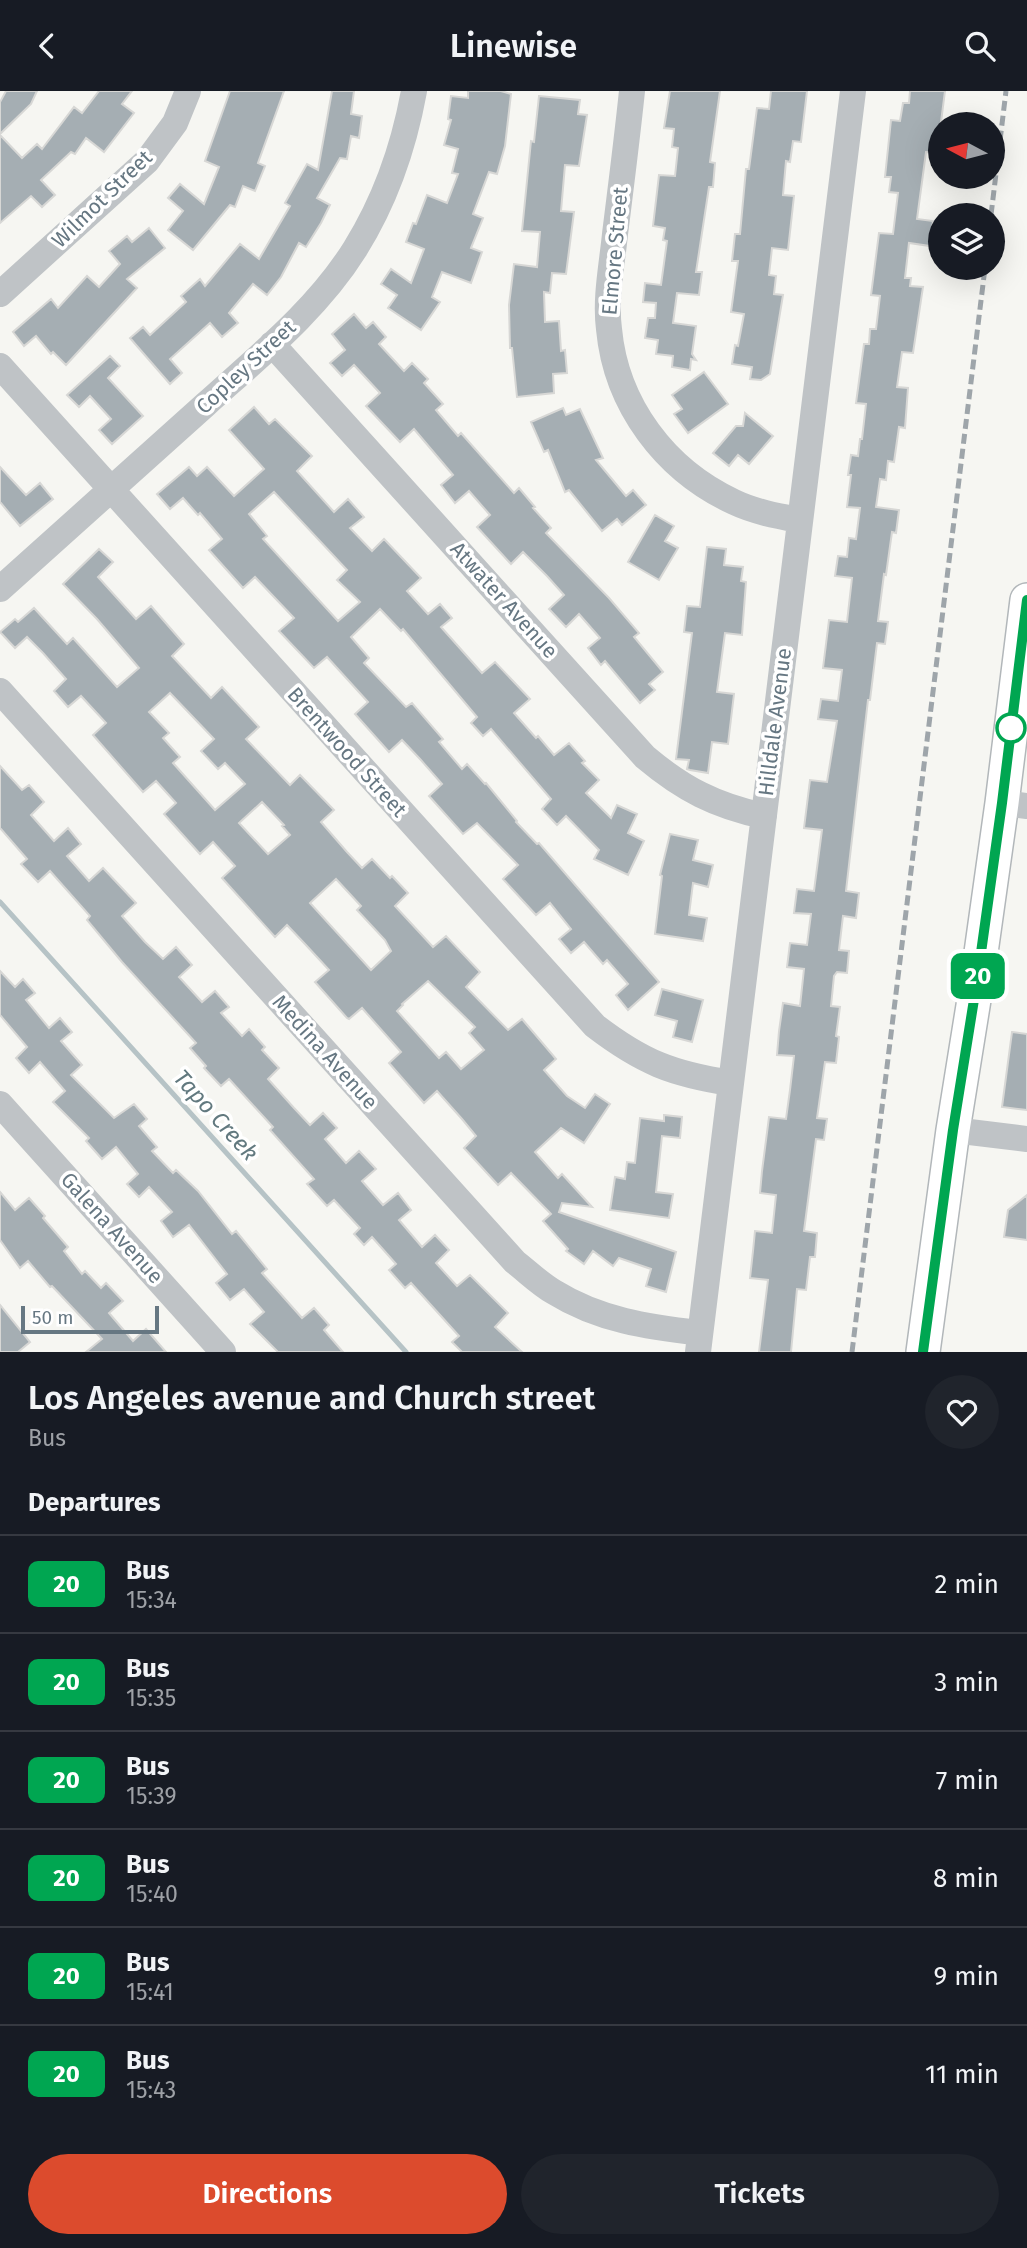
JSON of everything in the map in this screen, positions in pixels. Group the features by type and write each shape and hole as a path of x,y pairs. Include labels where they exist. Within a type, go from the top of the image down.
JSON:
{"main road":[{"path":"923,1352 953,1130 977,981 1014,805 1027,600"}],"street":[{"name":"Wilmot Street","path":"0,294 147,161 175,123 188,91"},
{"name":"Copley Street","path":"0,589 272,344 317,299 355,249 387,188 408,125 414,91"},
{"name":"Elmore Street","path":"632,91 610,284 608,328 614,361 627,398 646,430 671,460 700,484 735,503 767,514 800,520"},
{"name":"Hilldale Avenue","path":"699,1343 853,91"},
{"name":"Atwater Avenue","path":"272,344 645,757 668,777 700,796 735,810 764,816"},
{"name":"Brentwood Street","path":"0,366 595,1025 625,1049 659,1067 731,1083"},
{"name":"Medina Avenue","path":"0,691 515,1262 554,1292 596,1313 699,1343"},
{"name":"Galena Avenue","path":"0,1104 223,1352"},
{"path":"953,1130 1027,1139"}],"building":[{"path":"6,91 37,91 31,104 0,134 0,102"},
{"path":"99,91 132,91 122,104 134,113 104,152 86,138 75,154 71,152 41,180 55,195 42,207 31,196 0,223 0,135 22,158 37,144 42,149 74,107 82,113"},
{"path":"230,91 284,91 258,163 265,166 255,191 243,186 235,207 230,205 193,250 168,230 183,211 168,198 180,184 204,204 219,167 205,161"},
{"path":"332,91 354,91 351,114 362,116 359,138 351,136 347,159 340,158 317,198 330,205 321,223 306,247 299,243 281,277 267,295 253,284 229,313 238,323 222,337 210,323 170,359 182,373 170,384 130,338 143,327 150,335 186,302 181,296 200,279 205,286 240,244 259,259 290,206 285,203 307,164 318,170"},
{"path":"468,91 501,91 511,94 505,146 497,174 489,172 473,214 483,218 471,248 482,252 471,283 442,272 432,297 440,302 421,330 388,308 397,295 381,284 391,269 411,283 424,249 406,242 427,195 447,203 458,174 452,173 458,149 444,145 451,120 448,119 451,96 468,98"},
{"path":"670,91 720,91 710,162 715,163 713,187 709,187 696,272 702,272 699,295 677,293 673,323 696,326 692,354 696,360 691,359 690,370 672,367 673,356 656,354 658,340 645,338 648,318 655,318 656,303 643,302 645,283 661,285 667,241 663,240 665,228 653,226 659,175 675,176 678,148 672,147 674,129 664,128"},
{"path":"771,91 807,91 801,142 793,141 790,162 786,161 783,195 794,196 788,250 772,248 769,275 776,276 774,294 783,295 770,374 761,380 750,379 752,367 732,364 744,314 731,312 738,261 732,261 735,234 740,234 746,169 749,169 757,108 769,109"},
{"path":"910,91 945,91 942,112 928,112 928,152 917,219 928,220 928,246 909,243 905,278 911,278 910,286 923,287 913,353 902,352 897,387 908,388 905,428 899,427 894,462 888,461 886,480 880,479 876,507 899,510 896,533 892,532 886,575 884,574 878,621 888,622 885,644 877,643 868,700 846,891 859,893 856,918 843,916 839,950 849,951 847,973 837,972 834,976 831,1006 840,1007 836,1063 825,1062 817,1118 827,1119 824,1140 816,1139 804,1231 817,1233 815,1257 810,1257 806,1290 797,1289 791,1352 759,1352 768,1280 750,1278 755,1231 772,1233 776,1195 760,1193 762,1171 769,1117 786,1119 790,1090 794,1056 777,1055 779,1031 783,1003 800,1006 804,969 787,967 790,943 807,945 811,914 794,913 797,889 814,891 822,830 804,828 810,780 827,782 837,721 818,719 821,699 838,701 842,670 823,668 829,620 847,622 852,578 835,576 838,556 847,557 849,538 856,539 860,508 847,507 851,475 848,475 851,455 858,456 862,439 866,404 856,403 864,344 869,344 870,329 876,329 880,296 871,295 879,233 893,234 898,193 889,192 891,177 885,177 891,120 900,121 903,103 909,103"},
{"path":"539,96 580,100 578,114 587,115 579,166 565,165 561,211 574,212 566,274 552,273 550,293 544,292 545,322 559,321 561,351 565,350 567,373 553,374 554,393 517,397 510,348 509,305 514,264 537,267 540,232 522,231 531,141 534,142"},
{"path":"149,228 165,248 127,279 137,288 66,365 53,352 51,354 36,336 24,346 13,332 51,299 58,308 87,276 99,287 120,264 109,251 127,236 132,242"},
{"path":"354,314 366,328 373,322 386,337 379,344 404,371 412,363 428,379 424,383 443,404 436,410 458,436 461,433 514,493 519,488 551,528 546,533 639,633 634,637 663,672 649,684 655,690 640,703 605,661 601,665 588,648 600,638 579,614 566,627 549,609 564,595 547,576 523,552 511,564 477,527 490,515 469,491 455,503 441,485 453,475 414,429 400,442 366,406 380,393 354,365 342,376 330,363 345,350 332,334"},
{"path":"110,356 120,366 108,378 143,416 112,444 99,430 111,419 90,396 79,407 67,395"},
{"path":"704,372 728,404 688,433 674,414 682,409 672,395"},
{"path":"254,407 269,424 275,419 312,456 297,471 334,512 348,499 364,517 350,528 372,551 384,539 421,578 407,591 428,614 440,604 452,618 441,627 482,673 495,662 530,699 514,713 536,738 538,736 554,755 569,743 585,761 582,763 599,780 586,793 611,818 617,805 637,814 628,833 644,841 628,875 594,859 599,850 566,816 557,825 542,809 551,799 491,729 483,736 471,723 477,717 403,629 401,631 380,609 351,637 369,658 364,663 406,707 412,703 443,739 439,742 462,769 467,764 486,783 516,822 539,843 659,982 628,1010 616,995 628,984 607,960 603,964 584,942 571,953 559,939 571,929 550,903 536,915 503,879 518,865 477,823 463,834 429,796 442,784 420,759 402,740 389,752 355,714 368,702 327,657 314,668 279,631 294,618 255,577 243,588 209,550 222,539 200,513 198,515 183,498 170,509 157,494 189,467 197,476 207,467 234,496 264,469 229,430","holes":["274,492 347,570 337,580 360,602 338,621 263,539 267,536 249,514"]},
{"path":"563,408 566,415 580,409 603,458 596,460 626,496 633,490 646,505 622,525 617,519 602,531 569,490 565,492 548,450 544,452 531,422"},
{"path":"745,413 773,436 749,464 738,455 729,466 713,453 736,426 743,426"},
{"path":"0,467 26,495 40,483 53,499 20,526 0,502"},
{"path":"655,515 674,526 665,541 678,548 659,580 628,562"},
{"path":"707,547 726,549 724,565 743,567 741,581 746,582 742,635 725,633 717,692 734,694 728,744 712,742 708,773 687,769 689,760 676,759 692,633 684,632 687,606 700,607"},
{"path":"99,549 113,562 98,577 136,619 151,606 184,644 172,656 211,698 222,687 259,727 246,739 290,785 300,775 334,810 321,822 347,852 362,868 372,859 408,893 395,906 433,947 446,936 480,972 466,987 508,1030 522,1019 556,1059 544,1070 567,1096 585,1108 595,1094 610,1104 584,1143 561,1128 535,1152 558,1178 562,1174 592,1207 562,1203 559,1212 676,1252 666,1292 646,1286 651,1269 619,1258 613,1266 593,1251 584,1264 566,1251 568,1249 543,1221 551,1214 511,1173 498,1185 464,1148 476,1136 437,1091 424,1103 389,1063 401,1052 362,1008 347,1018 315,982 329,970 287,925 275,937 222,878 235,866 213,842 200,854 164,814 176,803 156,781 143,792 93,735 106,723 81,696 68,707 54,691 66,679 43,653 27,637 15,648 0,632 15,619 18,622 34,608 67,644 73,638 117,687 139,668 63,584","holes":["170,693 214,739 201,751 218,769 225,763 245,784 215,810 173,763 180,757 163,738 169,733 149,712","262,802 290,835 268,854 239,823","336,879 361,906 357,910 385,940 391,951 371,970 310,903","428,981 475,1027 469,1033 484,1050 461,1069 446,1052 439,1058 397,1011"]},
{"path":"0,766 22,790 29,785 44,802 31,815 54,841 68,828 81,844 67,856 89,881 103,868 136,903 122,916 145,942 163,959 176,947 192,965 179,977 202,1002 215,991 229,1007 221,1013 242,1036 249,1029 265,1047 262,1050 279,1068 268,1079 294,1108 310,1125 323,1113 337,1128 325,1139 346,1163 359,1151 376,1169 362,1181 383,1205 398,1193 411,1210 399,1220 422,1247 435,1235 449,1250 436,1263 457,1286 470,1275 508,1313 495,1327 522,1352 462,1352 452,1342 459,1336 411,1283 405,1288 389,1270 396,1264 372,1237 364,1245 354,1234 360,1228 334,1200 327,1206 307,1184 314,1179 270,1130 273,1127 229,1079 221,1086 204,1068 206,1066 190,1048 196,1043 122,962 87,920 90,916 50,871 38,882 21,864 27,859 0,828"},
{"path":"670,834 698,840 693,860 713,865 708,887 693,883 689,915 707,918 703,941 655,934 660,875"},
{"path":"0,971 15,987 23,979 35,993 26,1000 49,1028 60,1018 72,1032 61,1041 82,1065 71,1075 114,1118 134,1104 147,1119 139,1126 157,1147 152,1151 173,1173 176,1170 198,1191 232,1234 236,1231 267,1269 262,1273 302,1318 314,1308 329,1325 324,1330 343,1352 278,1352 250,1324 264,1312 244,1289 230,1300 216,1283 227,1274 189,1225 173,1237 161,1221 172,1212 149,1187 139,1197 127,1184 138,1174 116,1147 102,1159 86,1141 89,1138 53,1102 65,1091 40,1062 29,1073 16,1058 27,1047 0,1015"},
{"path":"662,989 703,1000 692,1042 673,1037 677,1021 655,1015"},
{"path":"1012,1032 1027,1034 1027,1110 1002,1107"},
{"path":"664,1115 682,1117 680,1138 662,1136 656,1192 673,1194 669,1218 610,1210 615,1177 625,1179 627,1162 635,1163 640,1118 664,1121"},
{"path":"0,1192 15,1210 29,1198 68,1247 64,1251 82,1274 85,1271 101,1288 106,1283 123,1301 109,1313 133,1341 146,1329 166,1352 86,1352 102,1339 28,1261 20,1268 0,1240"},
{"path":"1027,1195 1027,1240 1004,1237 1008,1210"},
{"path":"0,1305 30,1342 18,1352 0,1352"}],"waterway":[{"name":"Tapo Creek","path":"0,902 406,1352"}],"railway":[{"path":"992,203 1006,91"},
{"path":"852,1352 984,280"}],"bus line":[{"name":"20","path":"923,1352 1002,803 1027,600"}]}
